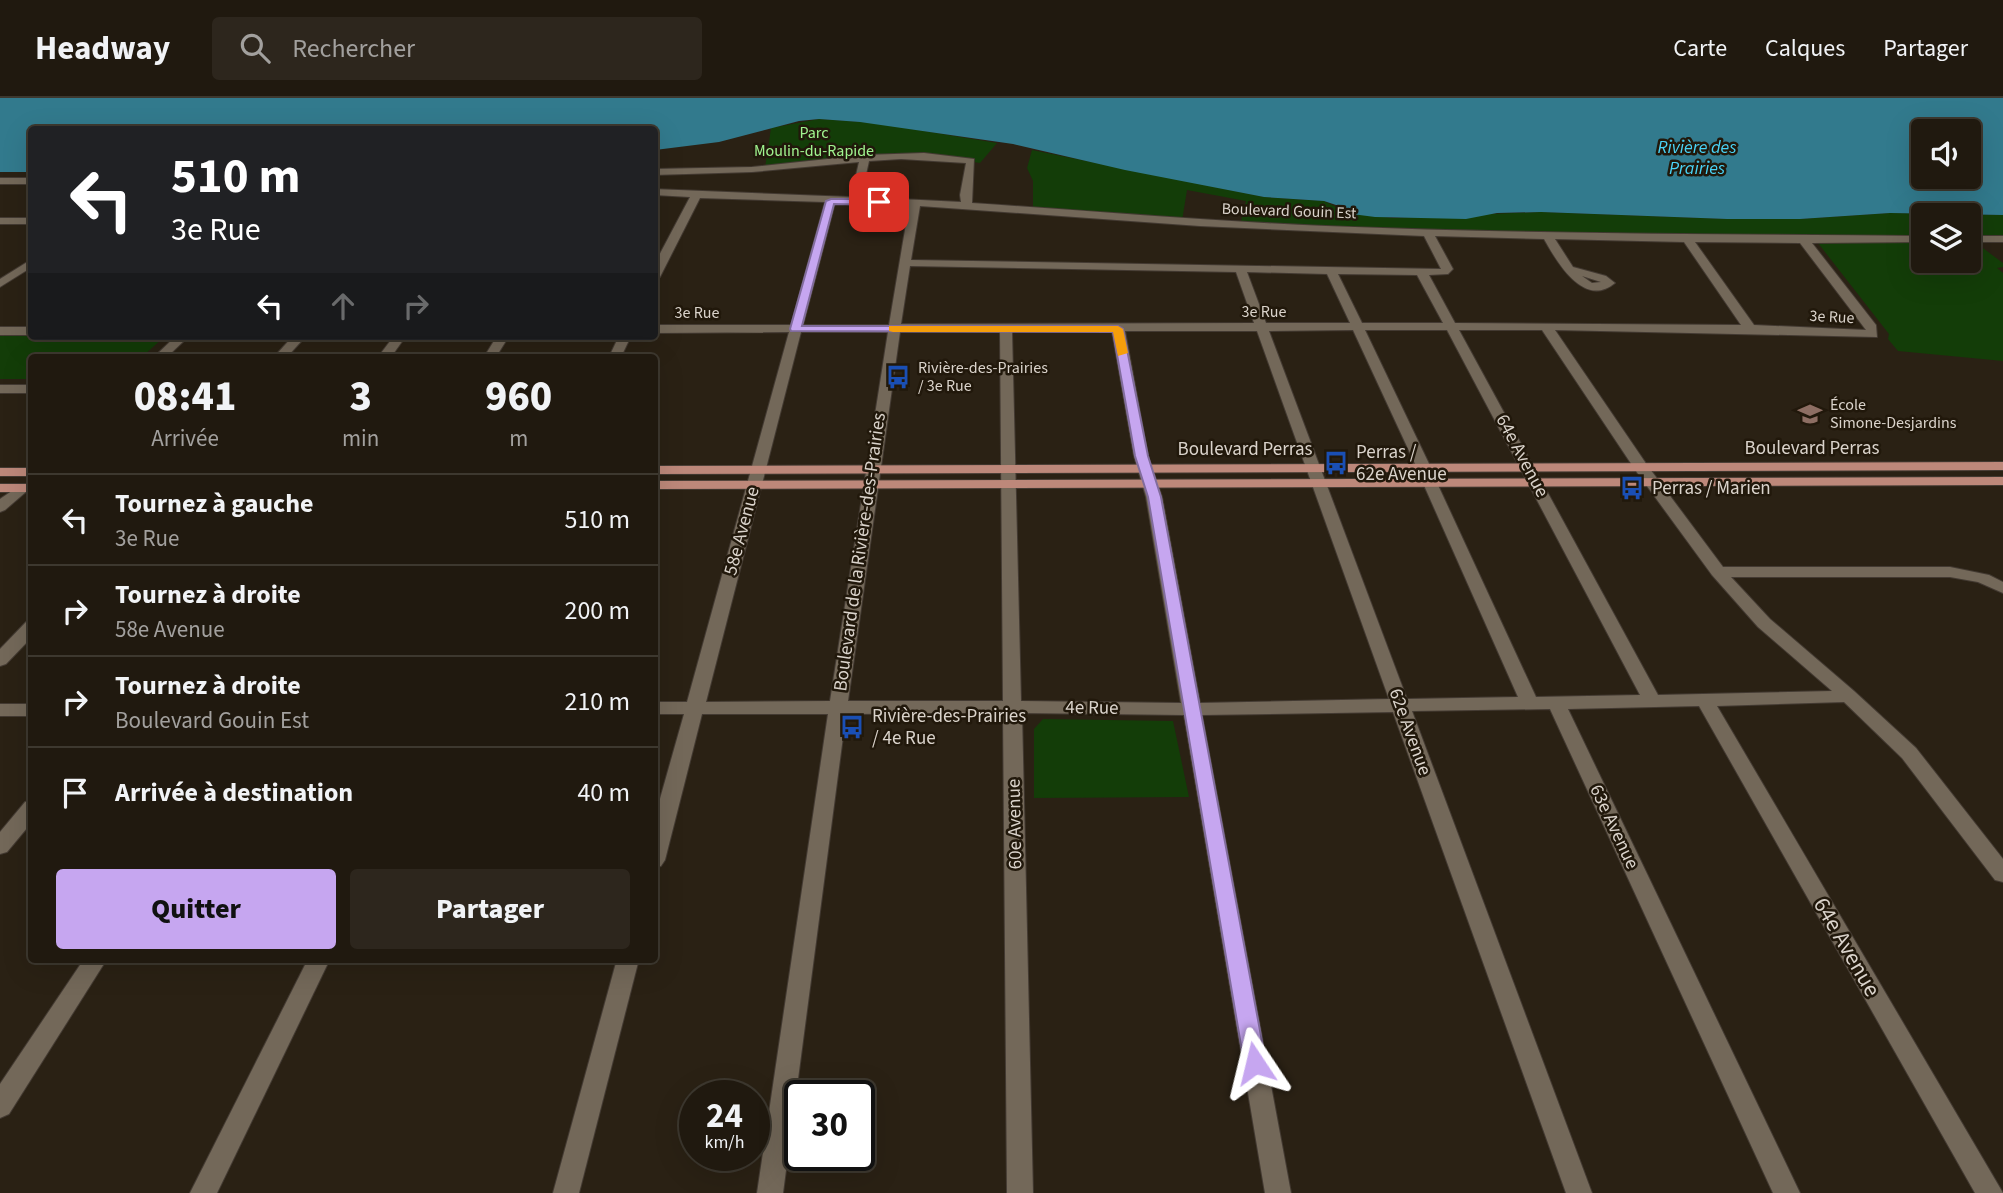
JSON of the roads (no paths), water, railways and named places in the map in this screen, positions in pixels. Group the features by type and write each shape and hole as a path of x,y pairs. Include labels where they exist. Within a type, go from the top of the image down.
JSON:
{"main road":[{"name":"Boulevard Perras","path":"658,470 757,477 1010,477 1427,475 1528,468 2003,466"},
{"path":"0,472 28,472"},
{"name":"Boulevard Perras","path":"1427,475 1537,483 2003,481"},
{"name":"Boulevard Perras","path":"658,485 757,477"},
{"path":"0,488 27,488"}],"street":[{"path":"658,172 773,168 865,158 926,155 971,161 965,194 967,206"},
{"path":"855,202 865,158"},
{"path":"0,181 28,181"},
{"name":"Boulevard Gouin Est","path":"658,192 915,203 1240,225 1427,232 1804,240 1911,239"},
{"path":"658,269 696,195"},
{"name":"58e Avenue","path":"658,845 831,201"},
{"name":"Boulevard de la Rivière-des-Prairies","path":"770,1193 870,477 915,203"},
{"path":"0,221 28,221"},
{"path":"905,263 1332,273 1444,272 1447,269 1427,232"},
{"path":"1547,235 1571,270"},
{"path":"1687,237 1750,328"},
{"path":"1981,239 2003,239"},
{"name":"3e Rue","path":"658,329 1546,326 1750,328 1873,334 1872,328 1804,240"},
{"path":"0,284 28,265"},
{"name":"62e Avenue","path":"1241,271 1579,1193"},
{"name":"64e Avenue","path":"1421,272 1652,701"},
{"path":"1332,273 1530,703 1705,701 1848,695"},
{"path":"1546,326 1651,483 1718,572 1763,622 1879,723 1929,776 2003,874"},
{"name":"60e Avenue","path":"1006,329 1020,1193"},
{"path":"1118,329 1193,709 1278,1193"},
{"path":"0,331 28,331"},
{"path":"163,354 179,340"},
{"path":"283,354 296,340"},
{"path":"386,354 397,340"},
{"path":"0,389 28,389"},
{"path":"0,507 27,488"},
{"path":"1718,572 1950,572 1983,579 2003,588"},
{"path":"0,660 28,630"},
{"name":"64e Avenue","path":"1705,701 1990,1193"},
{"name":"4e Rue","path":"658,708 1193,709 1530,703"},
{"name":"63e Avenue","path":"1556,703 1787,1193"},
{"path":"0,710 28,710"},
{"path":"0,846 28,812"},
{"path":"0,1107 93,963"},
{"path":"204,1193 317,963"},
{"path":"566,1193 627,963"}],"water":[{"name":"Rivière des Prairies","path":"0,98 2003,98 2003,215 1981,215 1981,203 1911,203 1911,213 1800,219 1541,212 1497,213 1466,219 1375,217 1344,213 1339,206 1324,201 1264,197 1125,170 1013,144 860,122 819,119 799,121 719,142 658,150 658,126 28,126 28,172 0,172"}],"place":[{"name":"Rivière-des-Prairies / 3e Rue","path":"898,377"},
{"name":"École Simone-Desjardins","path":"1810,414"},
{"name":"Perras / 62e Avenue","path":"1336,463"},
{"name":"Perras / Marien","path":"1632,488"},
{"name":"Rivière-des-Prairies / 4e Rue","path":"852,727"}],"park label":[{"name":"Parc Moulin-du-Rapide","path":"814,142"}]}
